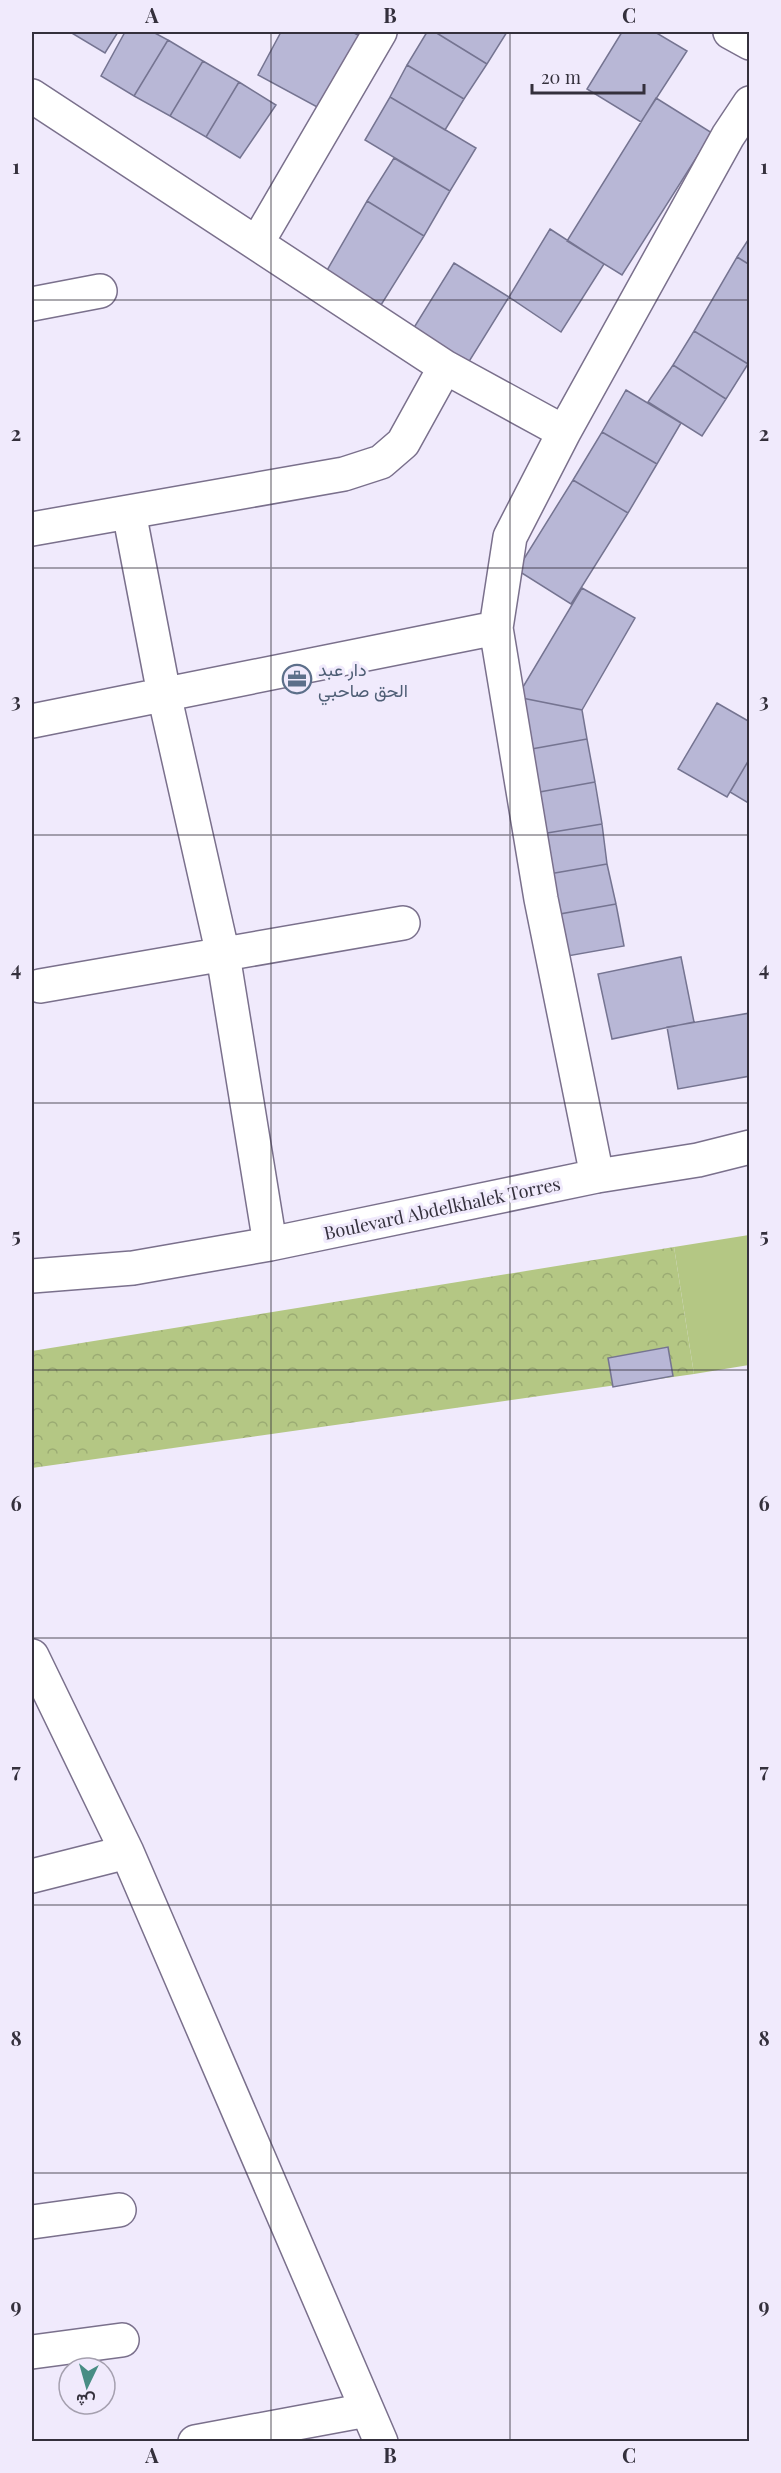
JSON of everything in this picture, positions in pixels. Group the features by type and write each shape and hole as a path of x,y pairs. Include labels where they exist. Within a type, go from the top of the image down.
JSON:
{"street":[{"path":"257,243 380,32"},
{"path":"730,32 750,43"},
{"path":"32,96 445,367 564,432"},
{"path":"597,1176 541,899 496,628 510,537 564,432 739,142 750,103"},
{"path":"32,304 100,291"},
{"path":"32,529 344,474 381,462 403,443 445,367"},
{"path":"129,512 164,694 223,955 270,1244"},
{"path":"32,721 496,628"},
{"path":"40,986 403,923"},
{"name":"Boulevard Abdelkhalek Torres","path":"32,1276 133,1268 270,1244 597,1176 698,1160 750,1147"},
{"name":"Boulevard Abdelkhalek Torres","path":"32,1299 133,1268"},
{"path":"32,1656 127,1852 381,2442"},
{"path":"32,1876 127,1852"},
{"path":"32,2222 119,2210"},
{"path":"32,2352 122,2340"},
{"path":"195,2442 367,2410"}],"green space":[{"path":"749,1235 749,1365 694,1374 674,1247"},
{"path":"674,1247 694,1374 32,1468 32,1351"}],"building":[{"path":"70,32 118,32 105,53"},
{"path":"125,32 153,32 168,40 134,96 101,76"},
{"path":"281,32 352,32 360,36 319,108 258,75"},
{"path":"427,32 435,32 487,64 464,99 407,65"},
{"path":"435,32 507,32 487,64"},
{"path":"622,32 655,32 687,51 641,122 587,89"},
{"path":"168,40 203,61 170,116 134,96"},
{"path":"203,61 239,82 206,137 170,116"},
{"path":"407,65 464,99 445,130 390,97"},
{"path":"239,82 276,105 240,158 206,137"},
{"path":"390,97 476,148 450,191 365,140"},
{"path":"656,98 712,133 622,275 567,241"},
{"path":"394,158 450,191 424,236 367,201"},
{"path":"367,201 424,236 381,305 326,272"},
{"path":"550,229 604,264 561,332 509,297"},
{"path":"750,237 750,265 737,257"},
{"path":"737,257 750,265 748,364 694,331"},
{"path":"454,263 509,297 465,368 410,334"},
{"path":"694,331 748,364 726,399 673,365"},
{"path":"673,365 726,399 702,436 648,402"},
{"path":"626,390 681,423 657,464 602,432"},
{"path":"602,432 657,464 628,513 573,480"},
{"path":"573,480 628,513 571,604 517,570"},
{"path":"582,588 635,618 582,710 517,697"},
{"path":"517,697 582,710 587,739 526,750"},
{"path":"717,703 750,722 750,758 727,797 678,769"},
{"path":"587,739 595,782 534,793 526,750"},
{"path":"750,758 750,804 730,792"},
{"path":"595,782 602,824 541,834 534,793"},
{"path":"602,824 607,864 549,874 541,834"},
{"path":"607,864 616,904 554,915 549,874"},
{"path":"616,904 624,946 562,957 554,915"},
{"path":"681,957 694,1022 612,1039 598,974"},
{"path":"750,1013 750,1076 678,1089 667,1027"},
{"path":"668,1347 673,1376 613,1387 608,1358"}],"place":[{"name":"دار عبد الحق صاحبي","path":"297,679"}]}
